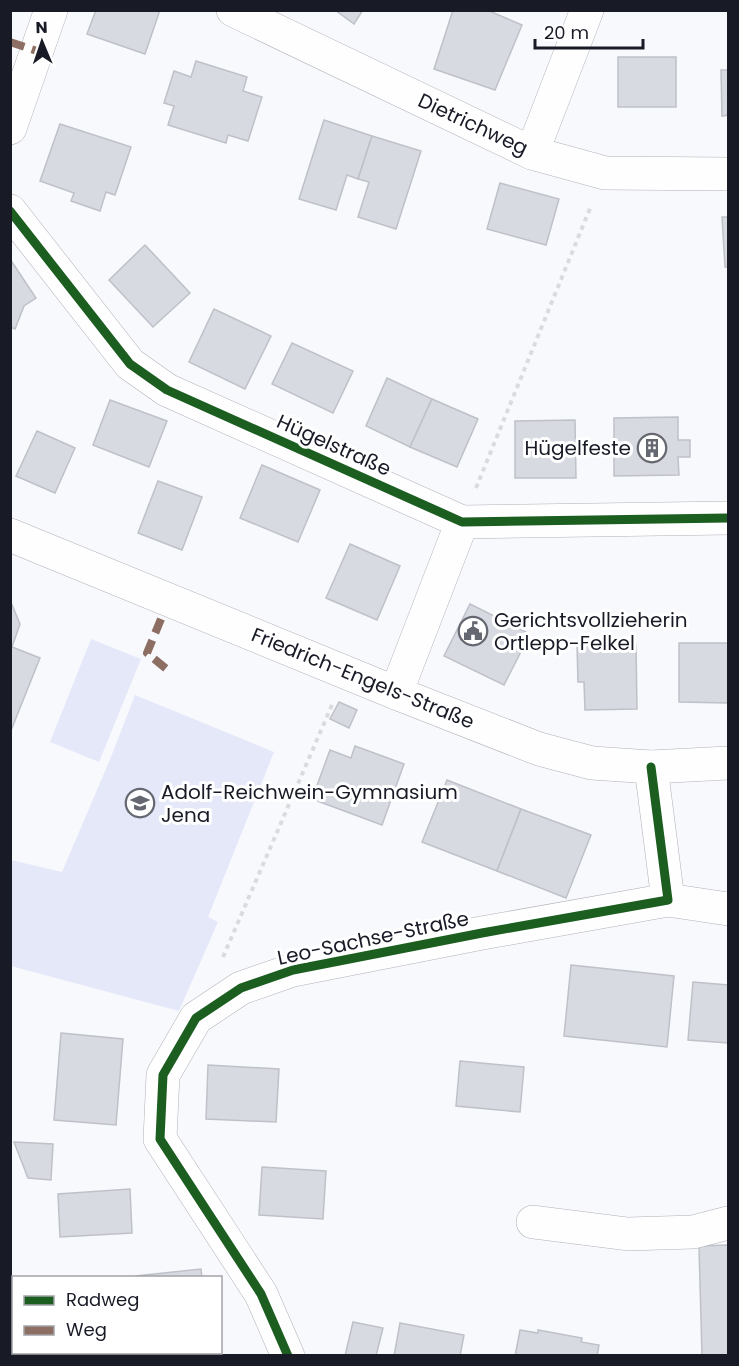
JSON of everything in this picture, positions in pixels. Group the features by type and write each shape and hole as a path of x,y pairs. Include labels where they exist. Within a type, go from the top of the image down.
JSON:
{"street":[{"path":"10,128 51,10"},
{"name":"Dietrichweg","path":"233,10 532,153 605,173 729,174"},
{"path":"532,153 587,10"},
{"name":"Hügelstraße","path":"10,210 130,364 167,390 462,522 729,518"},
{"path":"396,693 462,522"},
{"name":"Friedrich-Engels-Straße","path":"10,535 539,749 592,763 651,767 729,763"},
{"path":"651,767 668,900"},
{"name":"Leo-Sachse-Straße","path":"288,1356 261,1294 160,1139 163,1075 196,1018 241,988 292,970 668,900 729,909"},
{"path":"533,1222 628,1234 693,1232 729,1223"}],"path":[{"path":"462,522 605,173"},
{"path":"220,963 346,671"}],"shaded area":[{"path":"91,639 141,659 99,762 50,742"},
{"path":"135,695 274,752 208,917 218,922 179,1011 11,966 11,860 62,872"}],"building":[{"path":"96,10 160,10 145,54 87,34"},
{"path":"335,10 363,10 354,24"},
{"path":"453,10 487,10 522,25 495,90 434,69"},
{"path":"618,57 676,57 676,107 618,107"},
{"path":"196,61 247,77 243,91 262,97 248,141 228,135 226,143 168,125 174,106 164,103 174,71 191,77"},
{"path":"721,70 728,70 728,115 722,116"},
{"path":"324,120 372,136 358,179 347,175 336,210 299,199"},
{"path":"60,124 131,147 115,195 106,192 100,211 71,201 74,193 40,181"},
{"path":"372,136 421,151 396,229 358,217 369,182 358,179"},
{"path":"500,183 559,199 546,245 487,229"},
{"path":"722,217 728,217 728,267 725,267"},
{"path":"145,245 190,293 153,327 109,280"},
{"path":"10,259 36,298 24,306 15,329 10,327"},
{"path":"214,309 271,336 245,389 189,362"},
{"path":"292,343 353,371 333,413 272,384"},
{"path":"387,378 432,399 410,447 366,426"},
{"path":"432,399 478,419 457,467 410,447"},
{"path":"110,400 167,421 149,467 93,445"},
{"name":"Hügelfeste","path":"678,417 678,440 690,440 690,457 678,457 679,475 614,476 614,418"},
{"path":"575,420 576,478 515,478 515,421"},
{"path":"37,431 75,448 55,493 16,476"},
{"path":"262,465 320,490 298,542 240,518"},
{"path":"158,481 202,497 182,550 138,533"},
{"path":"350,544 400,566 377,620 326,598"},
{"path":"10,600 20,624 12,647 40,658 10,733"},
{"path":"470,604 530,634 504,685 444,656"},
{"path":"679,643 728,643 728,703 679,702"},
{"path":"636,644 637,709 585,710 584,682 578,682 577,645"},
{"path":"339,702 357,710 349,728 330,719"},
{"path":"355,746 404,764 382,825 312,799 330,750 351,758"},
{"path":"447,780 521,809 497,871 422,842"},
{"path":"521,809 591,835 566,898 497,871"},
{"path":"571,965 674,976 667,1047 564,1036"},
{"path":"693,982 728,985 728,1043 688,1040"},
{"path":"61,1033 123,1039 116,1125 54,1120"},
{"path":"460,1061 524,1067 520,1112 456,1106"},
{"path":"208,1065 279,1069 276,1122 206,1119"},
{"path":"14,1142 53,1144 51,1180 28,1178"},
{"path":"262,1167 326,1171 323,1219 259,1215"},
{"path":"130,1189 132,1233 60,1237 58,1194"},
{"path":"728,1245 728,1356 702,1356 699,1246"},
{"path":"201,1269 202,1276 136,1276"},
{"path":"353,1322 383,1328 376,1356 345,1356"},
{"path":"400,1323 464,1335 460,1356 394,1356"},
{"path":"520,1330 538,1333 538,1330 582,1338 581,1342 599,1345 597,1356 515,1356"}],"marked path":[{"path":"10,42 37,51"},
{"path":"161,619 147,653 169,671"}],"cycle path":[{"path":"10,211 130,364 167,390 462,522 728,518"},
{"path":"288,1356 261,1294 160,1139 163,1075 196,1018 241,988 293,970 668,900 651,767"}],"place":[{"name":"Hügelfeste","path":"652,448"},
{"name":"Gerichtsvollzieherin Ortlepp-Felkel","path":"473,631"},
{"name":"Adolf-Reichwein-Gymnasium Jena","path":"140,803"}]}
